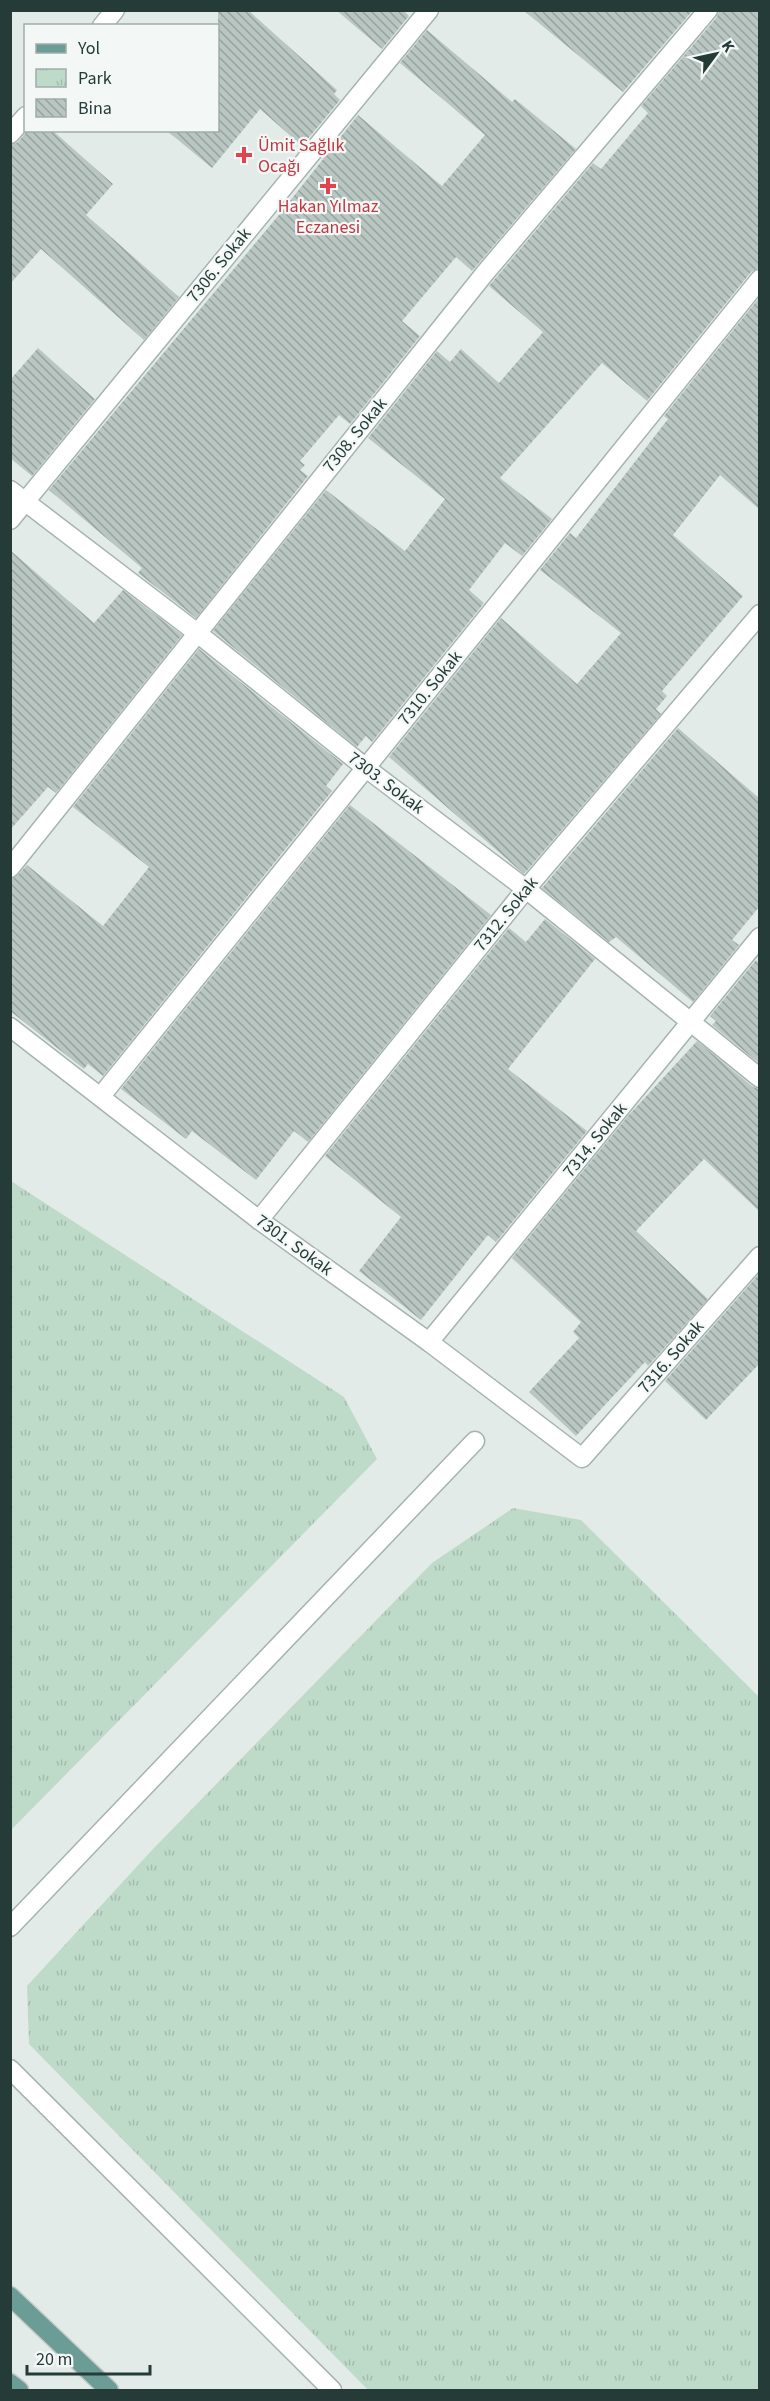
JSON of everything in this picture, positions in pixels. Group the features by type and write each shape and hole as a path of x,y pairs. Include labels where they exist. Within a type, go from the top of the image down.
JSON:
{"main road":[{"path":"10,2296 109,2391"},
{"path":"10,2383 19,2391"}],"street":[{"path":"104,24 115,10"},
{"name":"7306. Sokak","path":"10,520 17,496 429,10"},
{"name":"7308. Sokak","path":"10,868 196,632 485,273 708,10"},
{"path":"10,134 24,118"},
{"name":"7310. Sokak","path":"101,1096 759,279"},
{"name":"7303. Sokak","path":"17,496 196,632 366,768 526,889 759,1078"},
{"name":"7312. Sokak","path":"259,1220 526,889 759,614"},
{"name":"7314. Sokak","path":"429,1342 692,1023 759,938"},
{"name":"7301. Sokak","path":"10,1027 259,1220 429,1342 582,1458"},
{"name":"7316. Sokak","path":"582,1458 759,1256"},
{"path":"10,1927 475,1441"},
{"path":"10,2069 332,2391"}],"green space":[{"path":"11,1181 344,1397 377,1459 11,1830"},
{"path":"513,1508 581,1520 759,1697 759,2390 368,2390 29,2044 27,1986 153,1849 432,1563"}],"building":[{"path":"218,10 248,10 337,90 334,94 340,100 302,146 260,109 212,168 168,132 219,132"},
{"path":"336,10 403,10 409,16 382,49"},
{"path":"523,10 693,10 623,92"},
{"path":"719,10 759,10 759,268 751,272 647,401 602,363 500,478 552,519 522,556 505,543 469,590 484,603 372,742 366,736 357,747 213,631 326,490 405,551 445,499 368,438 437,351 450,362 461,349 499,383 543,332 489,286 593,163 601,169 648,113 641,106 717,17"},
{"path":"427,30 512,102 515,99 576,149 472,271 456,257 402,321 420,336 350,424 339,415 300,461 305,465 300,470 308,476 196,618 138,573 142,568 49,490 278,216 358,115 442,186 485,135 400,63"},
{"path":"26,132 54,132 113,184 86,215 179,297 144,340 41,249 10,284 10,145 18,142"},
{"path":"759,298 759,509 720,475 673,535 743,596 662,691 667,696 656,709 661,714 524,874 389,757 501,618 577,684 621,633 540,570 570,533 576,538 668,419 664,416"},
{"path":"38,348 95,399 32,476 10,458 10,380"},
{"path":"10,550 94,623 123,590 182,635 56,793 48,787 10,830"},
{"path":"199,649 343,764 326,786 332,791 103,1076 88,1064 84,1069 10,1011 10,879 18,875 27,865 103,926 149,867 73,807"},
{"path":"678,728 759,798 759,907 732,940 739,945 693,1002 616,937 609,942 542,888"},
{"path":"350,805 491,915 308,1142 294,1131 256,1180 192,1131 186,1139 121,1089"},
{"path":"545,919 595,959 508,1069 587,1131 496,1242 488,1235 421,1320 359,1271 401,1217 325,1156 509,928 526,942"},
{"path":"756,960 759,964 759,1063 712,1025 716,1021 710,1016"},
{"path":"697,1041 753,1087 759,1089 759,1211 704,1159 636,1231 708,1299 648,1366 645,1362 576,1436 529,1392 579,1338 573,1332 581,1322 512,1258 628,1116"},
{"path":"759,1274 759,1364 706,1420 665,1381"}],"place":[{"name":"Ümit Sağlık Ocağı","path":"244,155"},
{"name":"Hakan Yılmaz Eczanesi","path":"328,186"}]}
